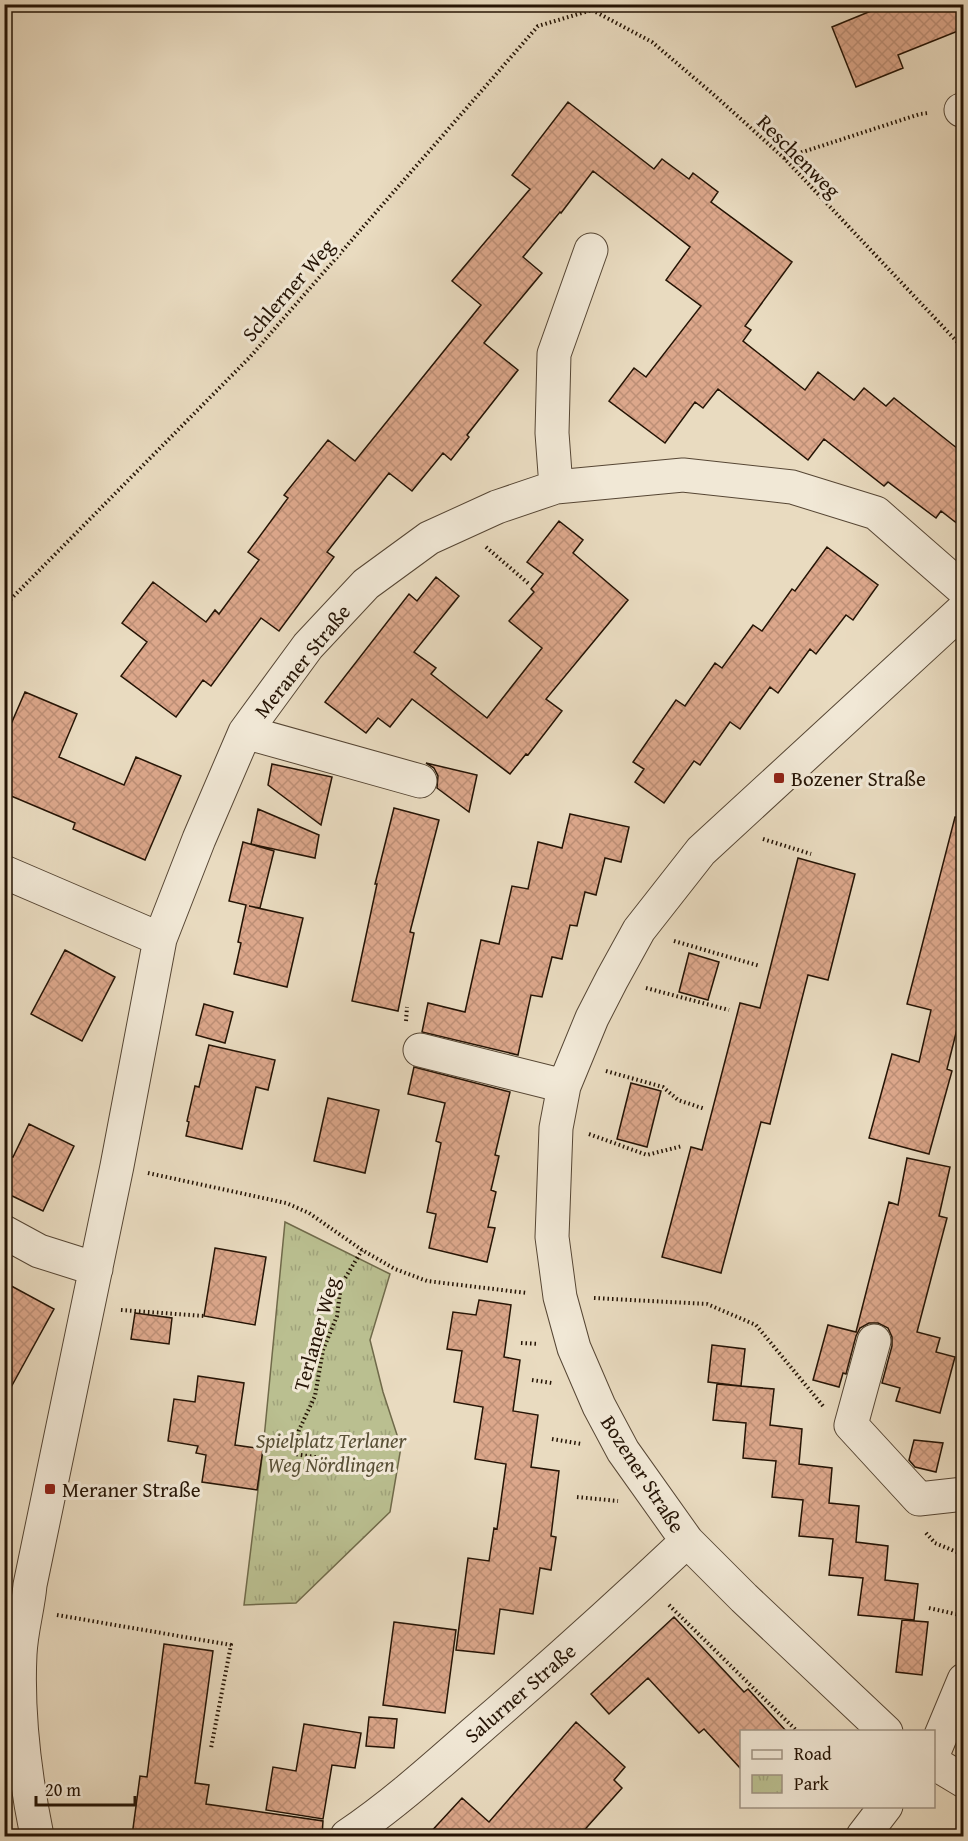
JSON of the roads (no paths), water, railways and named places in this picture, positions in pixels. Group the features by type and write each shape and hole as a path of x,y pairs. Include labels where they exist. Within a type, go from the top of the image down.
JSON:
{"street":[{"path":"556,488 552,433 554,354 591,250"},
{"name":"Meraner Straße","path":"37,1836 27,1784 21,1717 21,1592 96,1269 160,939 199,839 245,732 308,646 366,584 429,538 459,524 497,507 556,488 683,475 792,487 876,513 963,590"},
{"name":"Bozener Straße","path":"885,1730 744,1599 687,1541 623,1451 599,1406 574,1348 560,1297 552,1237 556,1128 569,1075 592,1018 639,930 701,851 963,609"},
{"path":"245,732 420,781"},
{"path":"4,872 160,939"},
{"path":"420,1050 569,1075"},
{"path":"4,1232 39,1251 96,1269"},
{"path":"874,1341 851,1425 920,1500 963,1494"},
{"name":"Salurner Straße","path":"347,1836 385,1810 453,1752 601,1622 687,1541"},
{"path":"935,1747 963,1680"},
{"path":"935,1764 963,1781"},
{"path":"864,1836 885,1808"}],"place":[{"name":"Bozener Straße","path":"779,778"},
{"name":"Meraner Straße","path":"50,1489"}],"park label":[{"name":"Spielplatz Terlaner Weg Nördlingen","path":"331,1452"}]}
